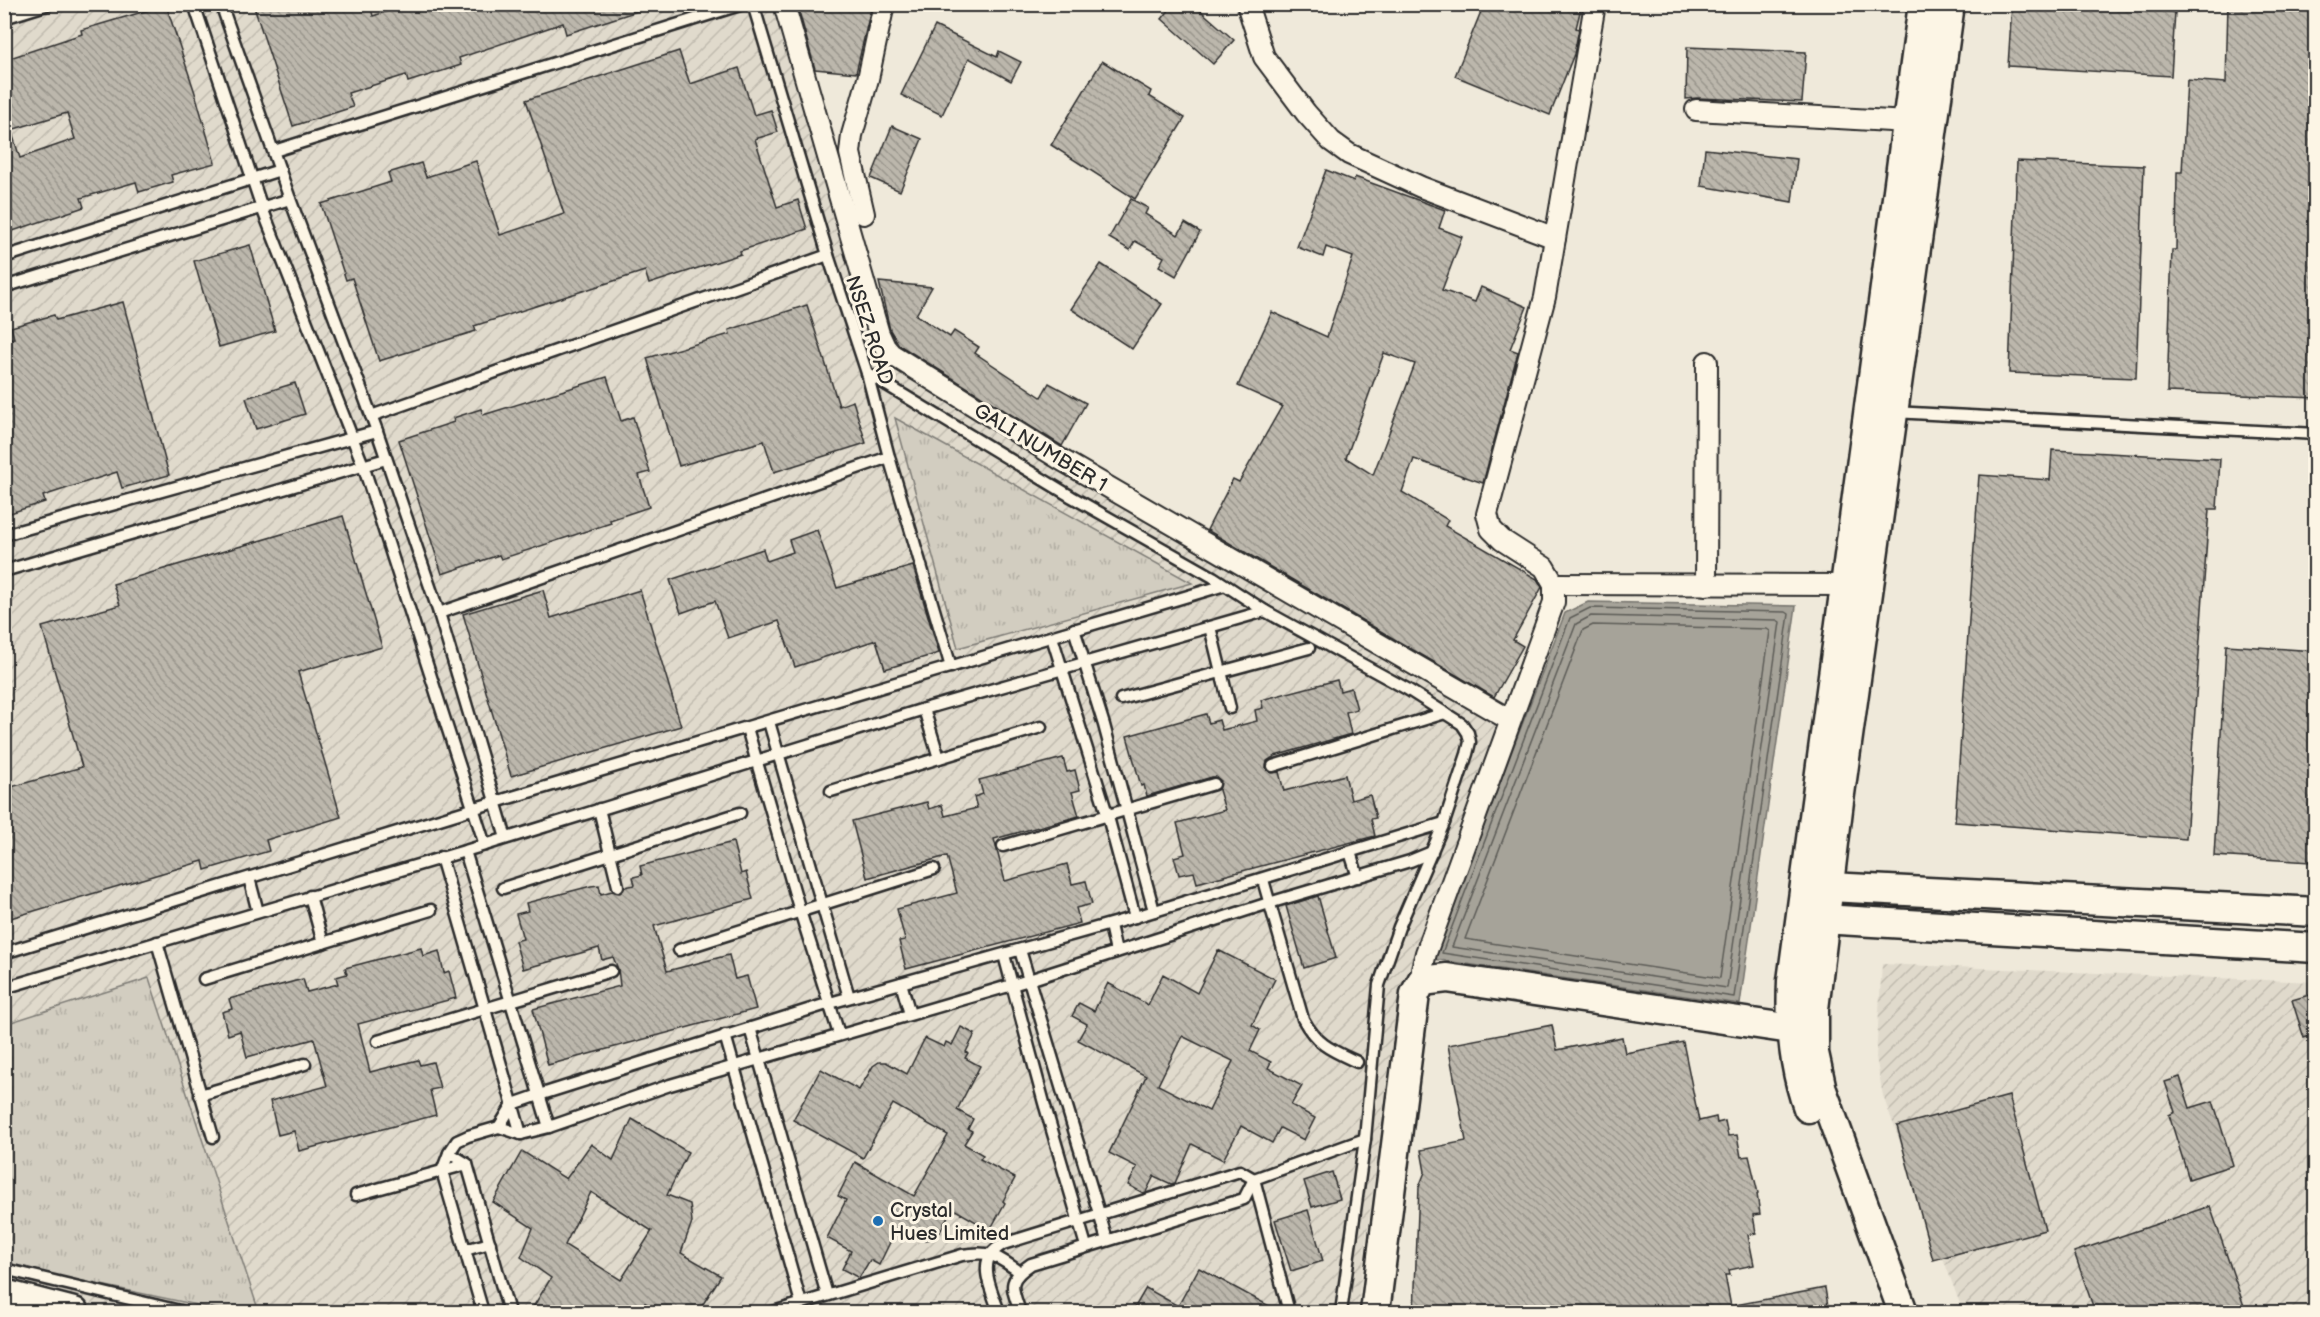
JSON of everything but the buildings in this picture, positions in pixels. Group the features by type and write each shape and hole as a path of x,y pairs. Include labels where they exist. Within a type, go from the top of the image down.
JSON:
{"street":[{"name":"GALI NUMBER 1","path":"783,4 879,334 885,348 891,354 1060,459 1510,720"},
{"path":"864,214 850,153 852,135 868,79 884,4"},
{"path":"1247,4 1264,57 1306,113 1331,141 1349,154 1421,187 1555,238"},
{"path":"1375,1312 1415,994 1422,981 1426,953 1554,602 1554,584 1544,567 1502,540 1491,529 1487,514 1545,297 1595,4"},
{"path":"1903,1312 1822,1090 1814,1053 1813,919 1881,412 1908,122 1923,4"},
{"path":"1817,886 1846,585 1881,412 1950,4"},
{"path":"1696,110 1908,122"},
{"path":"1706,585 1707,362"},
{"path":"1554,584 1846,585"},
{"path":"1817,886 2316,912"},
{"path":"1813,919 2316,948"},
{"path":"1813,919 1792,981 1793,1055 1804,1097 1883,1312"},
{"path":"1422,981 1447,978 1792,1029"},
{"path":"4,1294 74,1312"}],"lane":[{"path":"4,18 49,4"},
{"path":"194,4 262,208 363,465 485,845"},
{"path":"220,4 290,200 377,431 439,613 506,838"},
{"path":"274,151 743,4"},
{"name":"NSEZ ROAD","path":"753,4 828,255 867,373 889,457 951,667"},
{"path":"4,257 280,170"},
{"path":"4,287 290,200"},
{"path":"371,416 828,255"},
{"path":"867,373 1265,611 1407,689 1462,724 1468,733 1470,742 1444,823 1399,927 1379,985 1365,1139 1341,1312"},
{"path":"1881,412 2316,434"},
{"path":"4,535 377,431"},
{"path":"439,613 889,457"},
{"path":"4,571 386,459"},
{"path":"4,953 472,809 1225,585"},
{"path":"4,988 485,845 924,709 1265,611"},
{"path":"1210,627 1230,708"},
{"path":"1074,629 1128,811 1154,911"},
{"path":"1052,637 1064,669 1135,917"},
{"path":"1121,699 1309,648"},
{"path":"924,709 939,758"},
{"path":"1273,766 1445,713"},
{"path":"769,722 849,997"},
{"path":"831,791 1041,727"},
{"path":"747,728 800,911 839,1034"},
{"path":"1003,846 1214,784"},
{"path":"599,809 618,886"},
{"path":"503,888 740,813"},
{"path":"499,1127 513,1104 724,1035 849,997 1263,880 1444,823"},
{"path":"465,851 549,1127"},
{"path":"1350,852 1358,877"},
{"path":"483,1312 442,1171 449,1153 461,1138 499,1127 521,1134 549,1127 670,1084 1029,980 1269,903 1410,861 1432,852"},
{"path":"441,857 521,1134"},
{"path":"679,950 934,869"},
{"path":"249,878 258,912"},
{"path":"1263,880 1303,1019 1311,1034 1322,1045 1357,1062"},
{"path":"310,896 323,943"},
{"path":"204,979 431,910"},
{"path":"1110,925 1116,952"},
{"path":"157,942 213,1137"},
{"path":"1020,950 1107,1240"},
{"path":"1004,954 1086,1246"},
{"path":"378,1041 611,971"},
{"path":"902,983 909,1014"},
{"path":"750,1028 827,1295"},
{"path":"724,1035 801,1303"},
{"path":"201,1095 305,1064"},
{"path":"1044,1103 1064,1098"},
{"path":"1020,1312 1012,1289 1015,1277 1031,1264 1244,1199 1254,1179 1365,1139"},
{"path":"449,1153 467,1164 509,1312"},
{"path":"356,1195 467,1164"},
{"path":"999,1312 987,1275 987,1263 991,1253 1003,1244 1240,1171 1254,1179 1289,1312"},
{"path":"465,1250 490,1243"},
{"path":"772,1312 962,1254 991,1253 1020,1272"},
{"path":"4,1269 184,1312"}],"shaded area":[{"path":"5,5 775,5 883,358 1505,717 1391,1049 1357,1312 48,1312 5,1303"},
{"path":"1882,964 2315,982 2315,1312 1963,1312 1883,1096 1876,1057"}],"green space":[{"path":"895,418 1192,583 958,648"},
{"path":"149,978 259,1312 231,1312 5,1265 5,1024"}],"water":[{"path":"1588,602 1796,606 1740,1004 1432,959 1565,613"}],"place":[{"name":"Crystal Hues Limited","path":"878,1221"}]}
